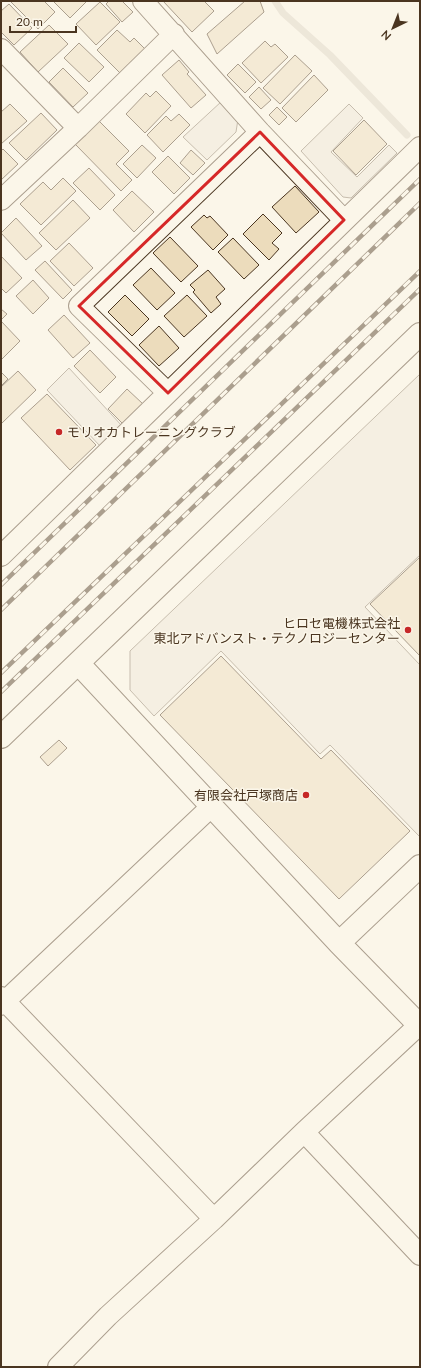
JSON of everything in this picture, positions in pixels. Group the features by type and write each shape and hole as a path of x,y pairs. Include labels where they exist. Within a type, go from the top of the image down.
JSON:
{"street":[{"path":"143,1 260,132 344,220"},
{"path":"1,200 78,128 174,34"},
{"path":"1,49 78,128"},
{"path":"168,393 79,306 260,132"},
{"path":"1,556 420,147"},
{"path":"1,737 420,334"},
{"path":"58,1367 108,1316 214,1219 304,1132 419,1026 339,943 78,664"},
{"path":"212,806 2,1001 214,1219"},
{"path":"339,943 420,866"},
{"path":"304,1132 420,1255"}],"highlighted area":[{"path":"260,132 344,220 168,393 79,306"}],"shaded area":[{"path":"222,101 238,119 236,132 207,160 183,137"},
{"path":"349,104 363,118 331,152 357,177 389,145 397,153 351,198 343,197 301,151"},
{"path":"69,368 122,426 101,447 47,390"},
{"path":"420,374 420,555 365,607 420,665 420,837 330,745 320,754 221,651 154,716 130,690 130,651"}],"building":[{"path":"44,1 55,12 38,29 11,2"},
{"path":"53,1 87,1 70,18"},
{"path":"109,1 122,1 133,12 122,22 106,4"},
{"path":"163,1 204,1 214,11 192,32"},
{"path":"245,1 260,1 264,12 217,54 207,34"},
{"path":"100,2 120,22 96,45 76,24"},
{"path":"9,4 32,28 14,45 1,32 1,11"},
{"path":"49,25 68,44 38,72 20,52"},
{"path":"117,30 130,42 134,38 146,50 121,74 97,50"},
{"path":"265,41 271,47 275,44 288,57 261,83 242,63"},
{"path":"79,43 104,67 89,82 64,58"},
{"path":"295,55 312,71 280,104 263,88"},
{"path":"179,60 189,72 187,74 206,95 191,108 162,75"},
{"path":"238,64 256,82 245,93 227,75"},
{"path":"63,68 88,93 73,107 49,82"},
{"path":"314,75 328,90 296,122 282,108"},
{"path":"259,87 271,100 261,109 249,97"},
{"path":"156,91 171,106 145,133 126,114 146,93 150,97"},
{"path":"10,104 27,121 1,144 1,112"},
{"path":"277,107 287,117 279,125 269,115"},
{"path":"41,113 57,130 26,160 9,143"},
{"path":"179,114 190,125 163,152 147,135 166,116 171,121"},
{"path":"364,120 387,144 356,175 333,151"},
{"path":"99,121 129,151 116,164 132,180 121,191 75,144"},
{"path":"142,145 156,158 137,178 123,164"},
{"path":"3,149 18,164 1,180 1,151"},
{"path":"191,150 205,163 193,175 180,163"},
{"path":"168,156 190,178 174,194 152,172"},
{"path":"89,168 115,195 100,210 73,183"},
{"path":"63,178 76,191 41,225 20,204 43,182 51,190"},
{"path":"295,186 319,212 296,233 272,207"},
{"path":"132,191 154,212 134,232 113,210"},
{"path":"73,200 90,218 56,250 39,233"},
{"path":"263,214 282,233 272,243 279,249 269,260 243,234"},
{"path":"204,215 207,218 210,216 228,235 213,250 191,227"},
{"path":"16,218 42,246 26,260 1,233"},
{"path":"170,237 198,266 181,282 153,253"},
{"path":"233,238 259,265 244,279 218,252"},
{"path":"69,243 93,268 74,286 50,261"},
{"path":"1,256 22,278 6,293 1,288"},
{"path":"45,261 72,290 63,299 35,270"},
{"path":"151,268 175,293 157,310 133,285"},
{"path":"208,270 225,289 216,297 221,304 211,313 193,292 195,290 190,285"},
{"path":"33,280 49,298 33,314 16,296"},
{"path":"125,295 149,319 132,336 108,312"},
{"path":"187,295 207,316 184,337 164,316"},
{"path":"1,309 7,314 1,320"},
{"path":"64,315 90,343 73,358 48,330"},
{"path":"1,321 20,341 1,360"},
{"path":"159,326 179,348 159,366 139,345"},
{"path":"90,350 116,377 100,393 74,366"},
{"path":"18,371 36,390 1,424 1,387"},
{"path":"1,372 8,379 1,386"},
{"path":"127,389 143,404 124,425 108,409"},
{"name":"モリオカトレーニングクラブ","path":"47,394 96,445 70,470 21,418"},
{"name":"ヒロセ電機株式会社 東北アドバンスト・テクノロジーセンター","path":"420,557 420,656 370,604"},
{"name":"有限会社戸塚商店","path":"221,656 321,759 331,750 410,831 339,899 160,715"},
{"path":"59,740 67,748 48,766 40,757"}],"waterway":[{"path":"275,1 283,13 330,55 407,135"}],"railway":[{"path":"1,585 420,179"},
{"path":"1,610 420,203"},
{"path":"1,673 420,271"},
{"path":"1,692 420,289"}],"place":[{"name":"モリオカトレーニングクラブ","path":"59,432"},
{"name":"ヒロセ電機株式会社 東北アドバンスト・テクノロジーセンター","path":"408,630"},
{"name":"有限会社戸塚商店","path":"306,795"}]}
